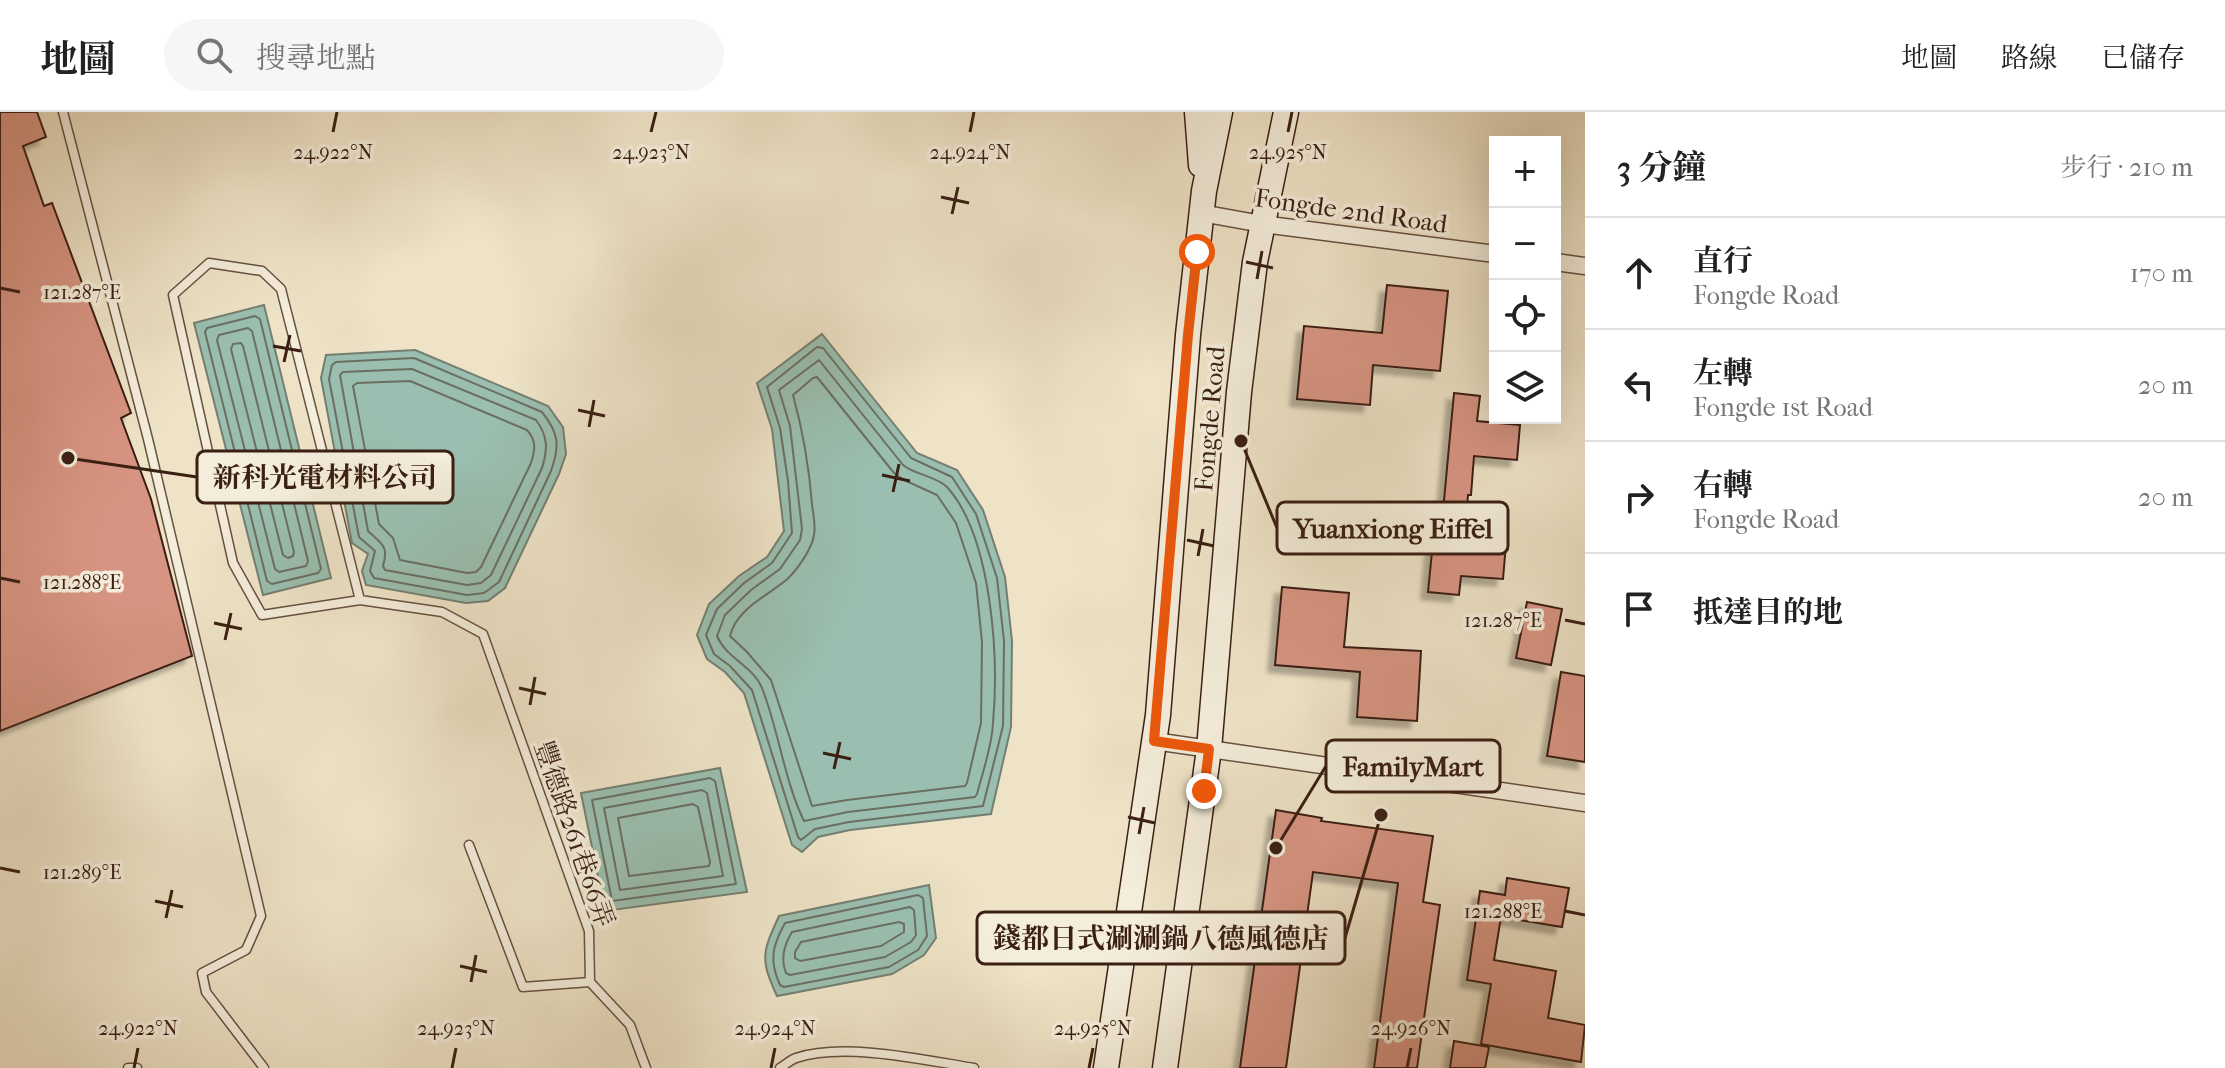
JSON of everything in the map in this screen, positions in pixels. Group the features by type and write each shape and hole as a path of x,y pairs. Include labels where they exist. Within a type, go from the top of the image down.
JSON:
{"main road":[{"path":"1197,112 1203,202"},
{"name":"Fongde Road","path":"1106,1068 1154,741 1188,335 1203,202 1220,112"},
{"name":"Fongde Road","path":"1165,1068 1209,749 1239,392 1255,262 1286,112"}],"street":[{"name":"Fongde 2nd Road","path":"1203,202 1262,224 1489,253"},
{"path":"1561,263 1585,266"},
{"path":"1154,741 1585,803"}],"lane":[{"path":"63,112 148,439 261,916 246,950 202,973 206,992 264,1068"},
{"name":"豐德路261巷66弄","path":"360,600 281,289 262,271 209,263 173,295 233,563 262,615 360,600 442,612 483,634 589,931 590,982"},
{"path":"469,845 523,987 590,982 630,1025 646,1068"},
{"path":"780,1068 793,1059 824,1052 858,1053 974,1068"},
{"path":"128,1068 137,1068"}],"water":[{"path":"264,305 331,578 263,595 194,323"},
{"path":"822,334 917,453 957,470 983,510 1005,577 1012,641 1011,727 991,814 850,830 818,837 802,852 792,845 744,693 725,672 707,659 697,635 709,604 739,576 767,557 784,531 772,429 757,383"},
{"path":"415,350 548,406 563,427 566,454 559,474 505,588 488,601 466,603 366,585 362,571 368,554 352,543 321,378 326,355"},
{"path":"720,768 747,892 605,911 581,793"},
{"path":"929,885 936,938 924,955 892,974 777,996 765,956 779,916"}],"building":[{"path":"0,112 37,112 46,137 23,146 44,206 52,203 131,413 121,418 151,499 192,656 0,731"},
{"path":"1387,285 1448,291 1440,371 1373,365 1370,405 1297,399 1304,326 1382,333"},
{"path":"1454,393 1480,396 1477,421 1520,425 1517,460 1474,456 1471,495 1468,495 1464,540 1506,544 1503,579 1461,576 1459,595 1428,592 1436,511 1443,511"},
{"path":"1282,587 1349,593 1344,647 1421,651 1417,721 1357,717 1360,672 1275,665"},
{"path":"1527,602 1562,609 1551,665 1516,658"},
{"path":"1561,672 1585,676 1585,762 1547,756"},
{"path":"1276,810 1322,818 1321,821 1433,836 1423,902 1440,905 1417,1068 1374,1068 1398,883 1313,872 1286,1068 1240,1068"},
{"path":"1507,878 1569,888 1562,927 1501,917 1494,960 1556,971 1548,1018 1585,1025 1581,1062 1481,1044 1491,984 1467,980 1480,891 1505,895"},
{"path":"1454,1041 1489,1047 1485,1068 1450,1068"}],"place":[{"name":"Yuanxiong Eiffel","path":"1241,441"},
{"name":"新科光電材料公司","path":"68,458"},
{"name":"錢都日式涮涮鍋八德風德店","path":"1381,815"},
{"name":"FamilyMart","path":"1276,848"}],"route":[{"path":"1197,252 1154,741 1209,749 1204,791"}]}
